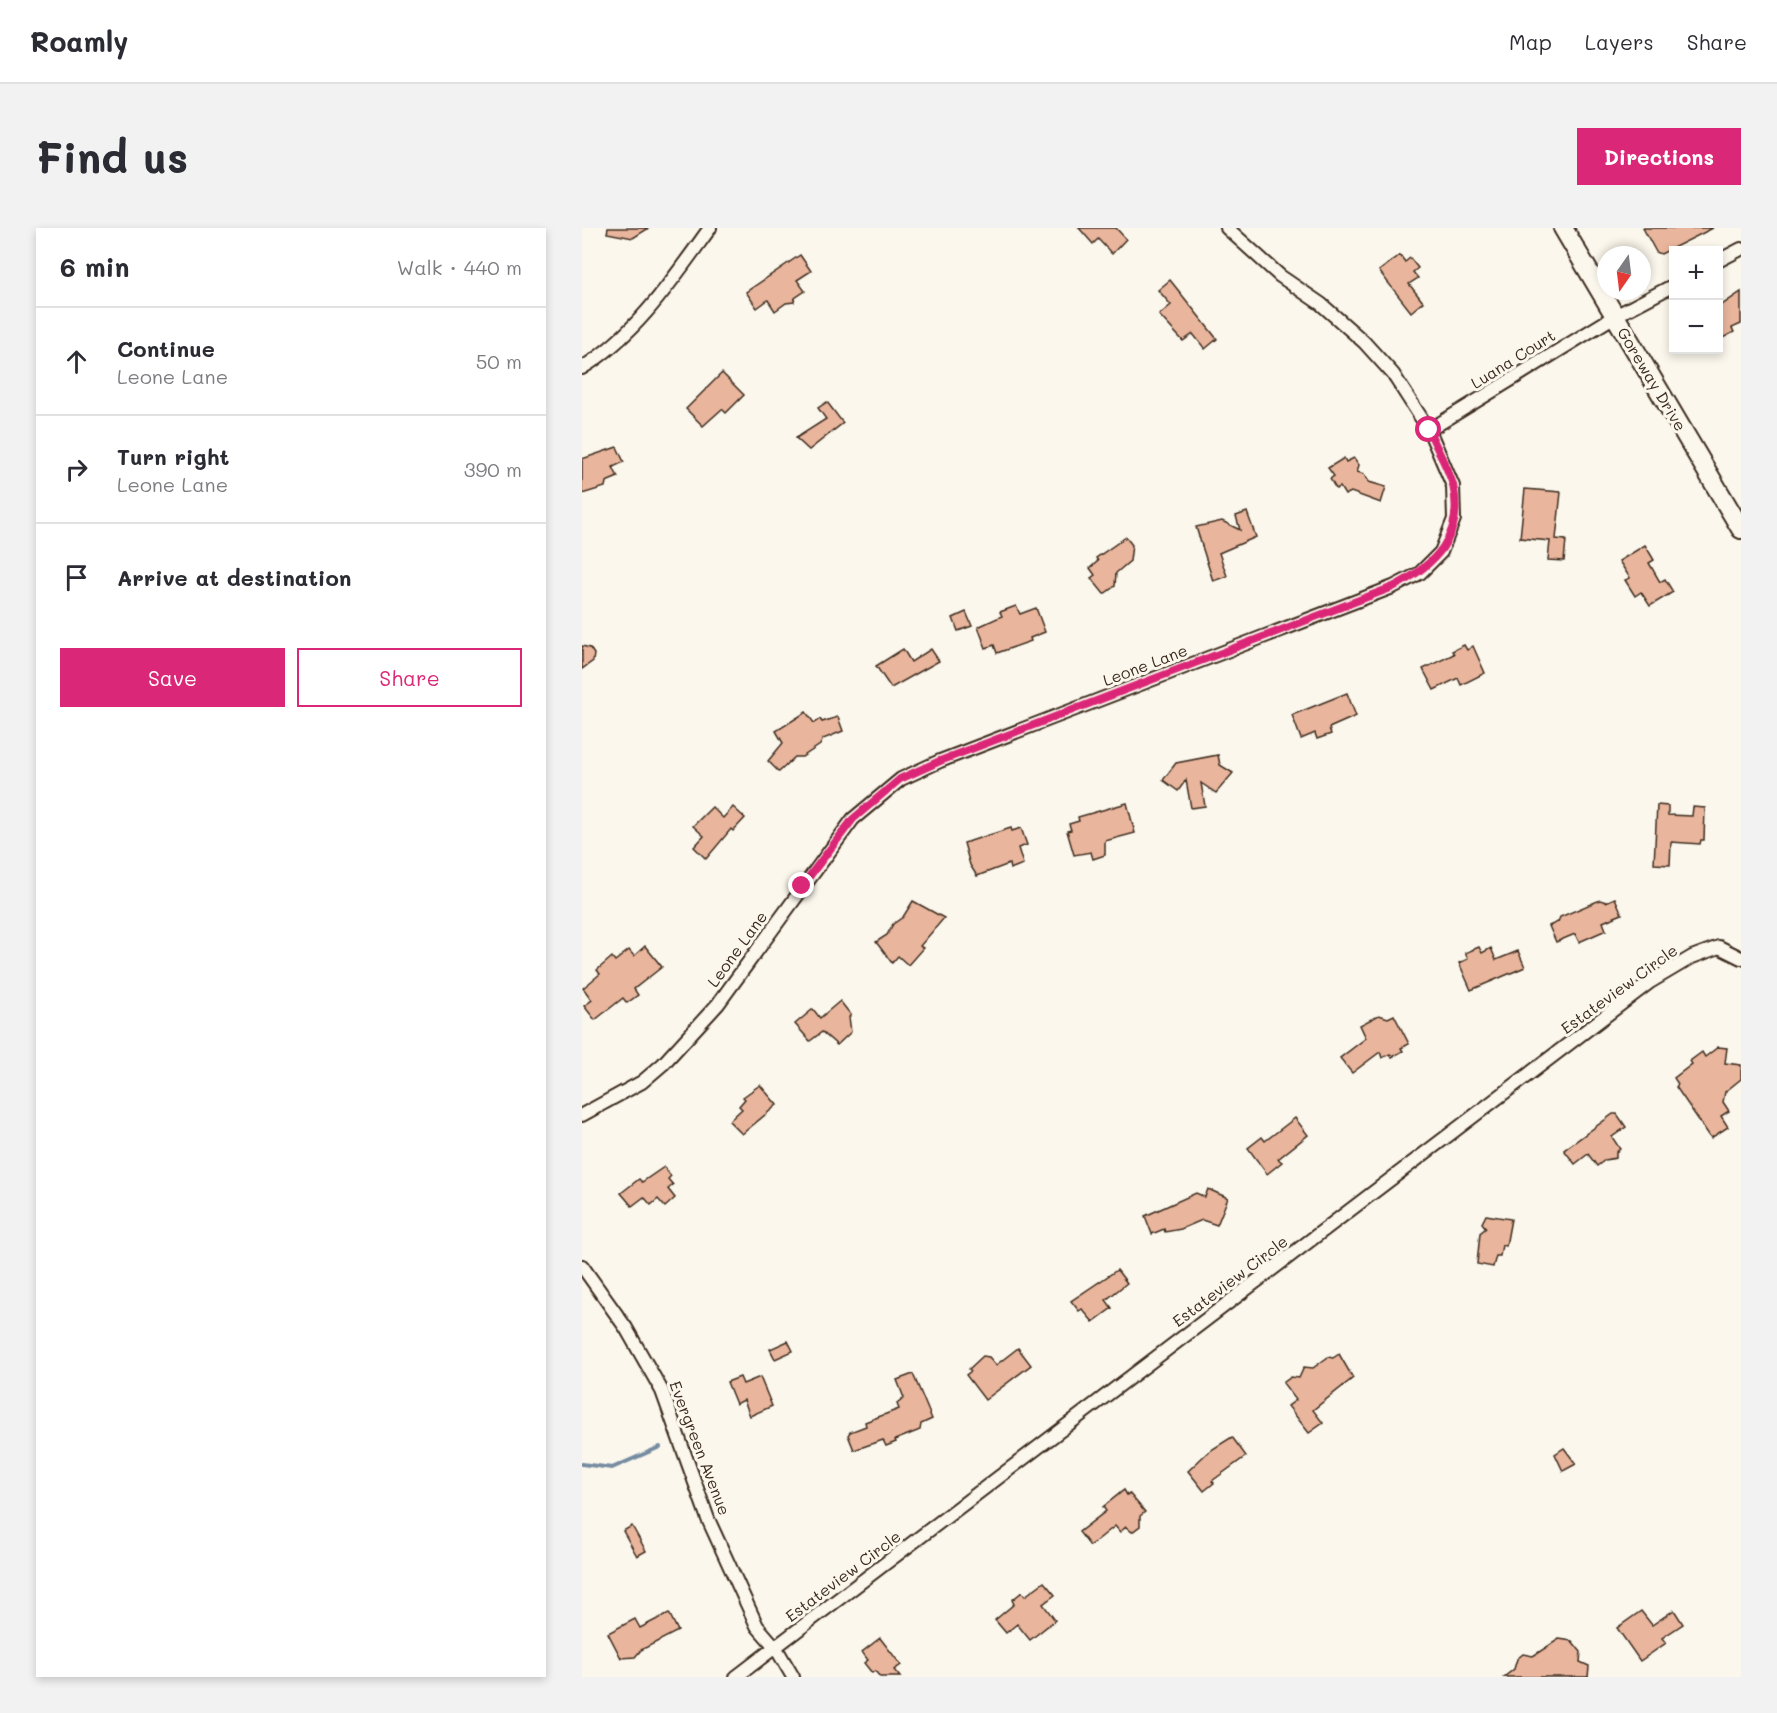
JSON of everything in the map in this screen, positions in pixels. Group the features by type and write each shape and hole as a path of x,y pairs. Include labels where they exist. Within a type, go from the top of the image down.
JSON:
{"street":[{"path":"582,368 595,360 654,306 710,228"},
{"name":"Leone Lane","path":"582,1114 642,1082 663,1064 718,1004 853,819 900,779 940,761 1382,591 1420,573 1442,552 1454,519 1453,486 1429,430 1393,374 1364,342 1321,304 1280,276 1227,228"},
{"name":"Goreway Drive","path":"1563,228 1741,529"},
{"path":"1723,259 1741,249"},
{"name":"Luana Court","path":"1429,430 1615,316 1669,288"},
{"name":"Estateview Circle","path":"776,1648 1650,982 1692,957 1719,947 1741,958"},
{"name":"Evergreen Avenue","path":"582,1266 626,1328 662,1390 708,1519 757,1626 776,1648"},
{"path":"736,1677 776,1648 793,1677"}],"building":[{"path":"608,228 649,228 633,238 607,233"},
{"path":"1079,228 1116,228 1126,239 1112,254 1098,239 1093,244"},
{"path":"1643,228 1713,228 1677,246 1669,246 1669,250 1661,254 1656,252"},
{"path":"800,255 811,271 797,280 805,291 795,298 794,302 786,303 775,311 768,300 757,308 746,292"},
{"path":"1400,255 1405,262 1410,258 1418,268 1413,272 1418,278 1409,284 1423,302 1411,312 1379,271"},
{"path":"1170,280 1217,339 1205,349 1193,334 1183,341 1159,315 1171,305 1158,290"},
{"path":"1741,292 1741,324 1732,328 1734,332 1723,338 1723,304"},
{"path":"722,373 744,395 726,413 722,409 703,426 686,409"},
{"path":"827,402 843,423 809,450 796,438 826,419 818,408"},
{"path":"617,447 624,462 613,467 618,477 606,482 605,487 582,494 582,459"},
{"path":"1344,458 1346,462 1354,458 1359,465 1357,472 1364,474 1369,482 1386,487 1381,503 1351,492 1345,495 1340,487 1336,489 1330,479 1334,476 1328,468"},
{"path":"1525,489 1561,492 1556,539 1566,540 1564,561 1548,560 1550,541 1520,538"},
{"path":"1247,512 1256,537 1219,553 1227,576 1213,581 1196,527 1222,521 1240,530 1236,516"},
{"path":"1126,537 1132,545 1130,561 1116,573 1115,586 1104,594 1091,578 1095,575 1090,568 1098,561 1096,558"},
{"path":"1645,545 1654,560 1649,563 1660,582 1665,579 1673,592 1650,606 1641,592 1635,596 1625,580 1630,578 1619,561"},
{"path":"1016,606 1020,614 1036,608 1045,632 1030,638 1031,641 997,653 994,645 986,648 978,627 1002,616 1000,612"},
{"path":"966,612 972,626 958,631 953,618"},
{"path":"1464,645 1467,650 1473,646 1485,673 1461,685 1458,678 1434,690 1423,669 1454,654 1452,651"},
{"path":"582,646 590,648 594,654 593,661 582,669"},
{"path":"903,649 911,662 931,649 939,661 891,688 876,666"},
{"path":"1347,693 1356,716 1329,728 1331,734 1317,739 1315,733 1301,739 1292,715"},
{"path":"806,712 814,723 820,719 822,722 838,717 843,731 823,739 820,745 802,757 795,757 779,772 768,761 783,743 776,731"},
{"path":"1218,755 1220,765 1233,773 1216,793 1201,783 1205,806 1191,808 1186,780 1178,791 1163,780 1176,763"},
{"path":"1127,803 1135,833 1105,841 1105,855 1093,859 1091,852 1074,855 1067,831 1071,830 1069,824 1079,821 1078,817"},
{"path":"1657,805 1668,806 1668,815 1692,816 1693,807 1705,808 1704,840 1701,840 1700,844 1671,842 1670,865 1654,864"},
{"path":"712,807 723,818 733,807 745,818 733,831 731,829 706,859 694,847 704,836 693,826"},
{"path":"1011,828 1012,831 1021,828 1027,845 1018,848 1023,864 1010,869 1009,864 977,876 970,865 964,843"},
{"path":"1615,898 1622,914 1603,922 1606,930 1579,942 1575,934 1556,942 1549,926 1558,922 1560,917 1600,900 1606,902"},
{"path":"913,901 944,918 920,946 923,948 908,965 898,956 892,963 876,942 887,935 893,924 903,917"},
{"path":"645,946 662,967 634,989 638,995 627,1003 623,998 595,1020 584,1006 592,1000 583,988 600,974 597,970 612,957 615,961 629,950 634,956"},
{"path":"1479,947 1482,953 1491,948 1496,960 1518,951 1525,967 1471,990 1459,963 1468,959 1465,953"},
{"path":"840,1001 851,1015 849,1017 851,1032 837,1045 822,1032 810,1041 795,1024 813,1009 820,1018"},
{"path":"1379,1015 1388,1018 1394,1015 1409,1044 1401,1048 1403,1051 1392,1057 1390,1054 1382,1058 1380,1052 1352,1073 1340,1058 1366,1038 1360,1025"},
{"path":"1718,1047 1727,1048 1725,1063 1741,1065 1741,1079 1725,1092 1723,1102 1729,1111 1721,1116 1728,1127 1711,1138 1676,1087 1678,1084 1674,1078 1692,1064 1690,1061 1702,1052 1705,1057"},
{"path":"760,1085 777,1105 742,1134 729,1121 742,1109 739,1106 745,1099 743,1097"},
{"path":"1613,1114 1617,1114 1626,1127 1612,1137 1620,1149 1616,1152 1616,1158 1605,1160 1597,1166 1588,1154 1575,1164 1564,1150"},
{"path":"1295,1118 1308,1135 1278,1159 1282,1162 1267,1174 1248,1148 1262,1137 1265,1141"},
{"path":"664,1167 671,1176 668,1179 673,1185 668,1189 675,1198 665,1207 658,1199 651,1205 644,1197 632,1206 621,1193 639,1179 642,1182"},
{"path":"1208,1189 1228,1198 1217,1225 1202,1220 1181,1229 1165,1232 1164,1229 1152,1234 1145,1216 1196,1193 1205,1197"},
{"path":"1486,1215 1511,1219 1506,1246 1502,1245 1500,1256 1496,1256 1493,1267 1477,1264 1480,1233 1486,1228 1482,1223"},
{"path":"1117,1270 1127,1283 1106,1300 1112,1308 1093,1322 1082,1309 1079,1311 1071,1301"},
{"path":"788,1341 793,1351 775,1359 770,1349"},
{"path":"1018,1348 1031,1365 985,1400 966,1375 971,1371 969,1369 983,1356 989,1357 996,1365"},
{"path":"1339,1354 1353,1378 1313,1410 1323,1423 1309,1433 1288,1406 1296,1400 1283,1383 1291,1377 1299,1378 1304,1367 1313,1368 1328,1357 1333,1358"},
{"path":"913,1374 932,1419 921,1424 920,1430 886,1446 883,1440 854,1450 848,1435 850,1432 866,1426 865,1422 899,1409 897,1404 904,1398 897,1380"},
{"path":"740,1377 743,1384 760,1377 772,1406 750,1416 744,1400 736,1404 727,1382"},
{"path":"1232,1437 1246,1456 1212,1481 1214,1483 1204,1491 1188,1471 1208,1452"},
{"path":"1564,1448 1576,1464 1563,1471 1555,1454"},
{"path":"1124,1490 1145,1512 1140,1516 1140,1526 1132,1532 1126,1527 1120,1532 1115,1526 1090,1546 1079,1532 1106,1511 1103,1507"},
{"path":"632,1526 646,1551 637,1556 623,1531"},
{"path":"1044,1582 1055,1595 1043,1604 1055,1620 1030,1640 1017,1624 1006,1633 995,1620 1014,1604 1012,1600 1022,1592 1025,1596"},
{"path":"1674,1610 1683,1624 1662,1638 1666,1643 1640,1661 1617,1628 1641,1611 1652,1625"},
{"path":"669,1613 678,1631 641,1650 635,1657 621,1658 608,1633 635,1619 640,1628"},
{"path":"880,1638 901,1665 894,1670 900,1677 880,1677 875,1671 872,1673 864,1663 868,1660 862,1652"},
{"path":"1559,1639 1572,1641 1581,1652 1580,1662 1589,1666 1588,1677 1504,1677 1514,1669 1517,1659 1523,1654 1533,1656"}],"waterway":[{"path":"582,1464 612,1468 660,1447"}],"route":[{"path":"802,886 853,819 900,779 940,761 1393,587 1420,573 1442,552 1454,519 1453,486 1429,430"}]}
